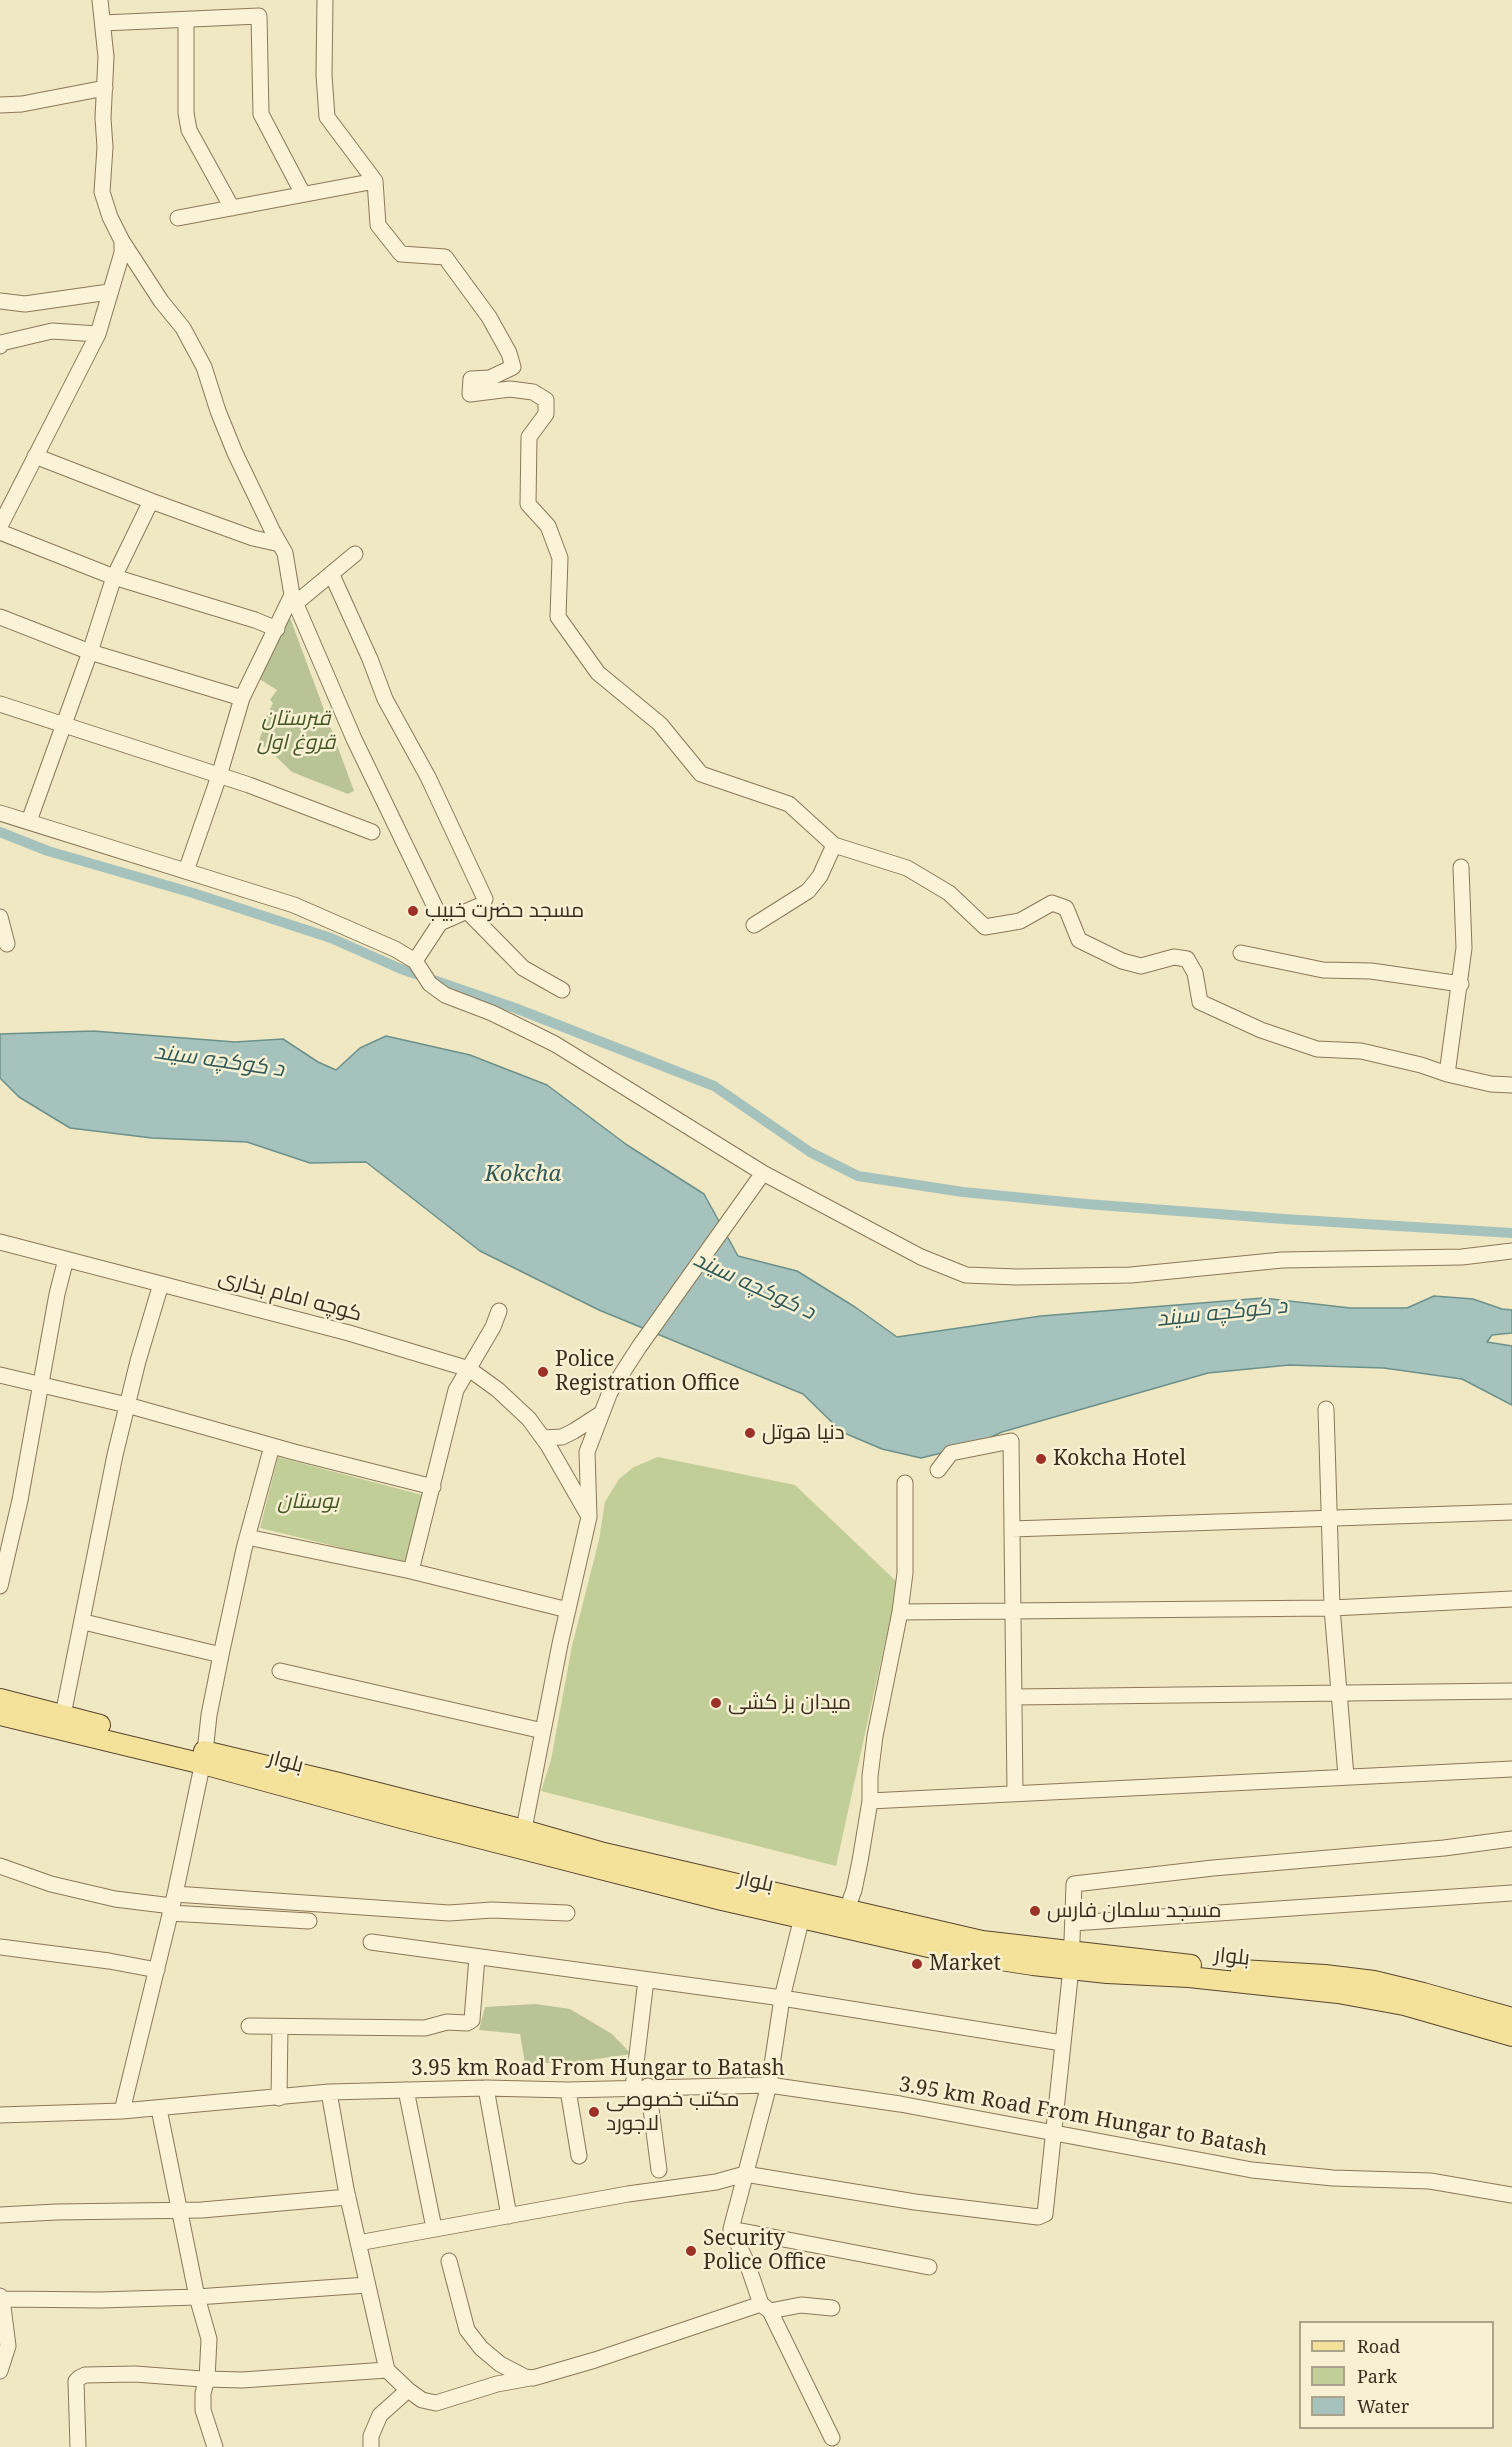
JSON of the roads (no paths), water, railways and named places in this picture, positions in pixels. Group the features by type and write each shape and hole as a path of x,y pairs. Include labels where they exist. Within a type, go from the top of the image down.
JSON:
{"main road":[{"name":"بلوار","path":"0,1699 63,1715 107,1733"},
{"name":"بلوار","path":"0,1715 107,1733 522,1839 722,1900 802,1917 844,1919"},
{"name":"بلوار","path":"522,1839 604,1853 844,1919 955,1953 1033,1965 1072,1960 1325,1975 1374,1981 1512,2019"},
{"name":"بلوار","path":"1072,1960 1338,1993 1404,2005 1512,2036"}],"street":[{"path":"100,0 106,57 102,192 110,217 122,241 161,301 183,327 204,367 235,453 285,553 294,599 354,738 437,911 440,923"},
{"path":"325,0 324,75 327,117 375,181 378,225 401,254 445,257 489,317 508,353 513,367 490,378 471,379 470,394 510,389 533,392 546,400 546,414 529,437 528,504 548,526 560,558 558,617 598,674 660,723 701,774 789,804 834,845 907,868 949,893 985,927 1020,921 1052,903 1066,908 1079,940 1122,961 1141,966 1174,957 1187,959 1195,973 1200,1002 1261,1030 1317,1049 1361,1051 1491,1084 1512,1085"},
{"path":"103,23 259,16 261,114 303,194"},
{"path":"186,20 186,113 189,130 232,208"},
{"path":"0,105 22,104 105,88"},
{"path":"178,218 375,181"},
{"path":"0,526 98,334 122,254 122,241"},
{"path":"0,301 25,304 109,292"},
{"path":"0,346 1,343 52,331 98,334"},
{"path":"35,456 253,538 280,544"},
{"path":"29,821 90,652 114,577 151,501"},
{"path":"0,532 114,577 255,620 277,629"},
{"path":"186,872 219,776 242,698 277,629 294,599 332,575 355,554"},
{"path":"332,575 370,659 385,699 428,777 485,899 483,904 440,923 416,961"},
{"path":"0,617 90,652 242,698"},
{"path":"0,704 249,785 372,832"},
{"path":"0,813 294,905 395,948 416,961 430,984 445,995 492,1013 555,1044 762,1173 921,1257 966,1275 1017,1277 1131,1275 1282,1260 1462,1257 1512,1251"},
{"path":"754,925 808,891 820,876 834,845"},
{"path":"1447,1074 1461,984 1464,948 1461,867"},
{"path":"467,911 523,968 562,990"},
{"path":"0,916 8,944"},
{"path":"1241,953 1323,970 1371,971 1461,984"},
{"path":"522,1839 589,1517 587,1452 610,1392 639,1347 728,1225 762,1173"},
{"name":"کوچه امام بخاری","path":"0,1242 349,1333 469,1369 498,1390 522,1412 543,1438 589,1517"},
{"path":"0,1586 20,1500 57,1294 66,1259"},
{"path":"63,1715 84,1622 116,1455 161,1284"},
{"path":"411,1570 456,1390 493,1327 499,1311"},
{"path":"0,1375 128,1405 272,1446 433,1487"},
{"path":"1326,1410 1332,1608 1346,1776"},
{"path":"543,1438 562,1437 602,1413"},
{"path":"938,1470 951,1454 1011,1441 1015,1793"},
{"path":"122,2111 158,1970 204,1758 209,1715 247,1537 272,1446"},
{"path":"844,1919 854,1890 870,1801 870,1776 875,1736 900,1612 905,1573 905,1483"},
{"path":"1012,1529 1512,1512"},
{"path":"247,1537 411,1570 568,1610"},
{"path":"900,1612 1332,1608 1512,1599"},
{"path":"84,1622 222,1655"},
{"path":"280,1671 543,1731"},
{"path":"1014,1697 1512,1691"},
{"path":"870,1801 1512,1769"},
{"path":"358,2243 628,2194 716,2182 745,2174 915,2202 1038,2217 1045,2214 1072,1960 1074,1884 1214,1868 1444,1848 1512,1839"},
{"path":"0,1866 62,1887 115,1899 309,1921"},
{"path":"1073,1923 1512,1893"},
{"path":"172,1904 449,1913 492,1910 567,1913"},
{"path":"802,1917 782,1998 769,2085 731,2229 765,2308 832,2438"},
{"path":"371,1942 782,1998 1062,2043"},
{"path":"0,1947 110,1961 158,1970"},
{"path":"249,2026 425,2028 447,2022 470,2022 477,1957"},
{"path":"646,1980 641,2087 659,2170"},
{"path":"279,2098 280,2027"},
{"name":"3.95 km Road From Hungar to Batash","path":"0,2115 159,2109 329,2092 486,2088 568,2090 769,2085 900,2104 1252,2170 1333,2178 1430,2181 1512,2195"},
{"path":"486,2088 509,2216"},
{"path":"406,2090 435,2228"},
{"path":"568,2090 579,2156"},
{"path":"329,2092 348,2197 387,2370 422,2400 436,2403 497,2384 533,2378 765,2308 801,2305 832,2308"},
{"path":"159,2109 197,2297 209,2339 203,2410 215,2447"},
{"path":"0,2216 56,2212 179,2211 348,2197"},
{"path":"731,2229 929,2267"},
{"path":"449,2261 467,2330 481,2348 500,2364 525,2377 533,2378"},
{"path":"0,2371 8,2346 1,2297 100,2300 197,2297 367,2285"},
{"path":"78,2447 76,2381 85,2375 135,2374 242,2380 387,2370"},
{"path":"371,2447 371,2436 380,2415 408,2390"}],"water":[{"name":"Kokcha","path":"93,1031 235,1042 283,1039 318,1062 336,1070 360,1048 386,1036 470,1055 547,1085 627,1145 704,1194 738,1256 797,1271 855,1307 897,1337 1041,1316 1263,1298 1350,1308 1407,1308 1434,1296 1473,1299 1512,1310 1512,1333 1492,1335 1487,1342 1512,1346 1512,1405 1462,1379 1384,1368 1289,1365 1208,1373 1002,1432 974,1445 921,1458 882,1449 842,1432 803,1394 599,1310 480,1251 366,1162 310,1163 247,1142 152,1138 70,1128 19,1097 0,1078 0,1034"}],"waterway":[{"path":"0,832 48,851 193,893 331,938 401,969 515,1008 714,1086 810,1152 858,1176 963,1192 1086,1204 1512,1233"}],"place":[{"name":"مسجد حضرت خبیب","path":"413,911"},
{"name":"Police Registration Office","path":"543,1372"},
{"name":"دنیا هوتل","path":"750,1433"},
{"name":"Kokcha Hotel","path":"1041,1459"},
{"name":"میدان بز کشی","path":"716,1703"},
{"name":"مسجد سلمان فارس","path":"1035,1911"},
{"name":"Market","path":"917,1964"},
{"name":"مکتب خصوصی لاجورد","path":"594,2112"},
{"name":"Security Police Office","path":"691,2251"}],"park label":[{"name":"قبرستان قروغ اول","path":"296,731"},
{"name":"بوستان","path":"308,1502"}],"water label":[{"name":"د کوکچه سیند","path":"219,1061"},
{"name":"د کوکچه سیند","path":"754,1286"},
{"name":"د کوکچه سیند","path":"1222,1313"}]}
